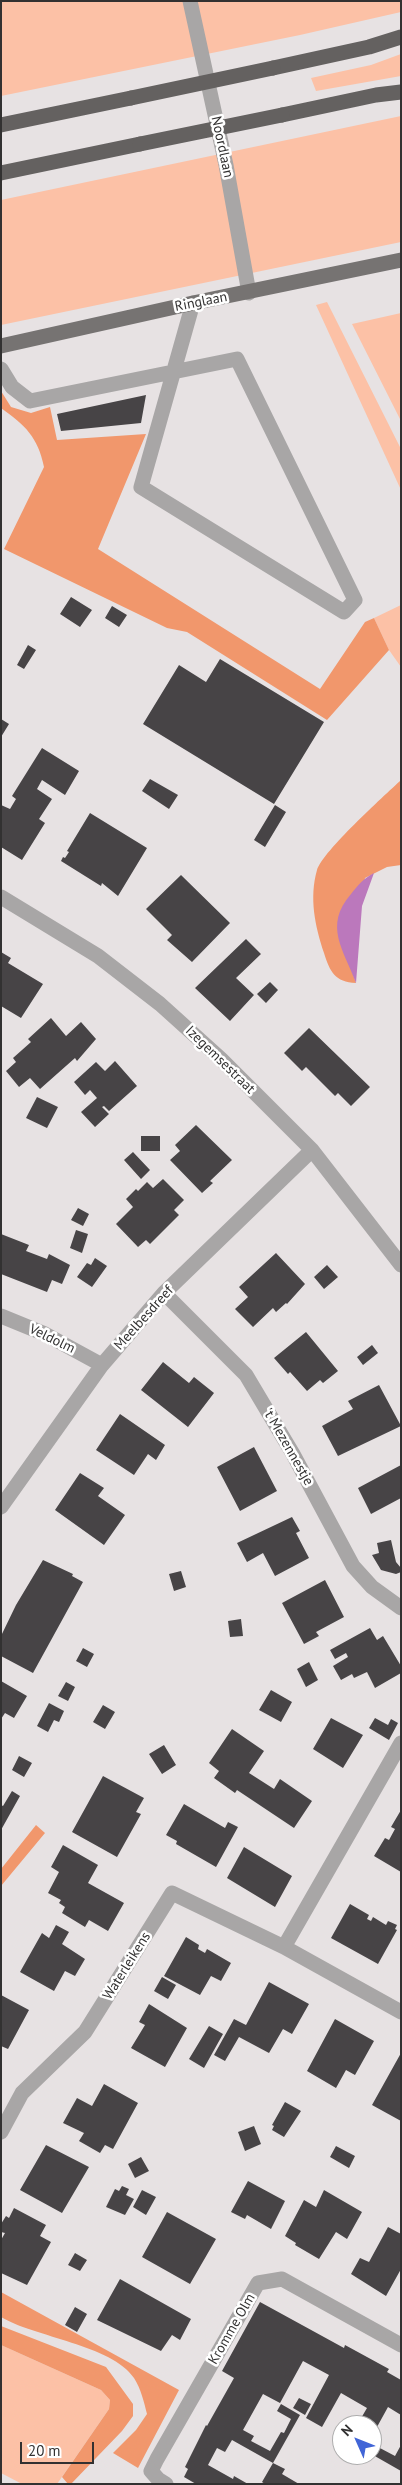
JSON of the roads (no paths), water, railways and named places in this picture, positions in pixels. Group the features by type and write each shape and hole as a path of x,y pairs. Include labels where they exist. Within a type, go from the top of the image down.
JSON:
{"highway":[{"path":"1,126 369,47 401,37"},
{"path":"1,173 376,95 401,92"}],"main road":[{"name":"Ringlaan","path":"1,346 193,302 249,293 401,260"}],"street":[{"name":"Noordlaan","path":"190,1 226,165 249,293"},
{"path":"1,369 12,387 30,401 174,372 237,358 354,600 344,612 141,487 174,372 193,302"},
{"name":"Izegemsestraat","path":"1,897 98,956 160,1004 221,1059 312,1150 401,1265"},
{"name":"Meelbesdreef","path":"1,1507 102,1365 164,1293 312,1150"},
{"name":"'t Mezennestje","path":"164,1293 246,1376 293,1454 353,1566 372,1587 401,1608"},
{"name":"Veldolm","path":"1,1316 45,1334 102,1365"},
{"path":"284,1947 401,1742"},
{"name":"Waterleikens","path":"1,2132 22,2093 85,2032 172,1894 284,1947 401,2012"},
{"name":"Kromme Olm","path":"166,2484 158,2479 152,2471 156,2459 258,2283 282,2279 401,2345"}]}
